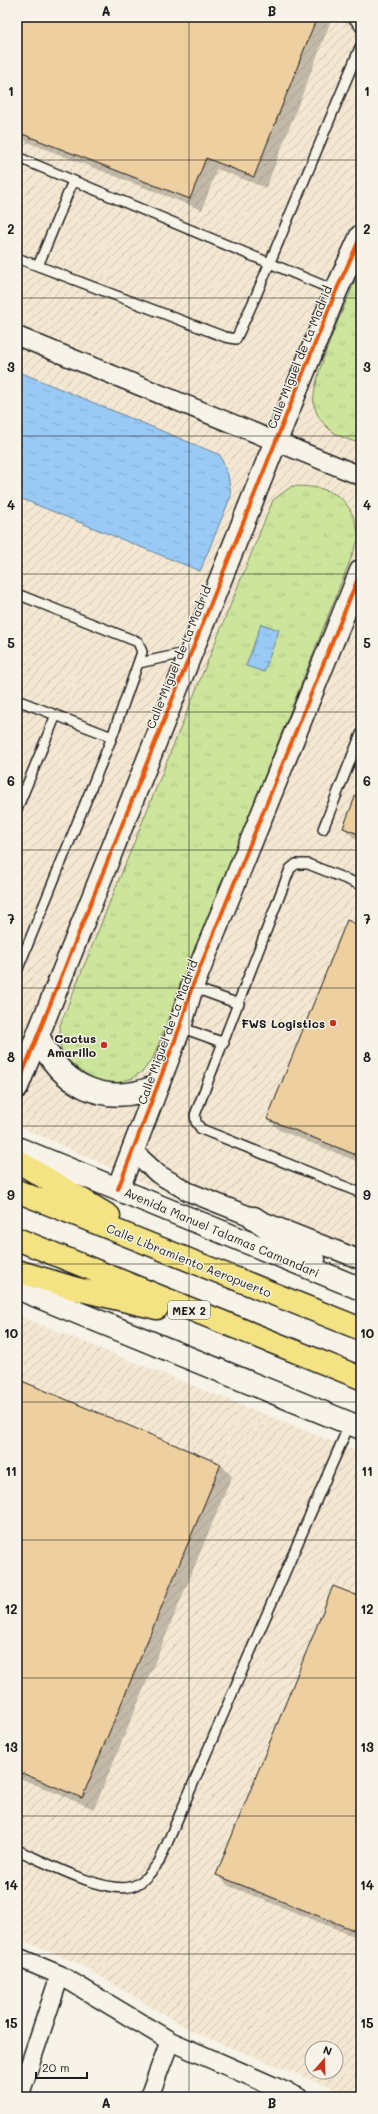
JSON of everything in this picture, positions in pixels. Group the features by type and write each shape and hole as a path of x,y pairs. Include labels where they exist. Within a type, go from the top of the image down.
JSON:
{"highway":[{"path":"17,1160 166,1251"},
{"name":"Calle Libramiento Aeropuerto","path":"17,1191 361,1329"},
{"name":"MEX 2","path":"17,1239 226,1325 361,1378"},
{"path":"17,1271 77,1289 226,1325"}],"street":[{"name":"Calle Miguel de La Madrid","path":"17,1087 336,291 361,236"},
{"path":"17,336 361,476"},
{"name":"Calle Miguel de La Madrid","path":"118,1188 180,1027 192,987 361,571"},
{"path":"38,1036 46,1052 57,1067 70,1080 88,1088 104,1094 123,1096 141,1093 157,1086"},
{"name":"Avenida Manuel Talamas Camandari","path":"17,1148 118,1188 361,1289"},
{"path":"133,1151 158,1174 189,1192 361,1260"},
{"path":"254,1218 308,1256 361,1289"},
{"path":"17,1288 356,1425"},
{"path":"17,1957 60,1975 170,2041 289,2095"},
{"path":"19,2097 60,1975"},
{"path":"150,2097 170,2041"}],"lane":[{"path":"353,17 361,28"},
{"path":"17,258 235,340 240,334 270,264 361,45"},
{"path":"17,157 336,291"},
{"path":"38,266 73,181"},
{"path":"17,594 138,642 142,648 139,663 112,737 17,971"},
{"path":"139,663 191,652"},
{"path":"17,700 112,737"},
{"path":"17,809 56,715"},
{"path":"323,830 361,734"},
{"path":"361,885 308,864 296,864 290,869 224,1043 195,1114 196,1122 201,1129 361,1193"},
{"path":"192,987 239,1004"},
{"path":"180,1027 224,1043"},
{"path":"17,1850 105,1886 130,1887 145,1879 159,1862 356,1425"}],"shaded area":[{"path":"17,17 361,17 361,1273 185,1202 17,1125"},
{"path":"17,1315 361,1453 361,2097 354,2097 312,2080 344,2080 344,2040 304,2040 304,2077 195,2033 81,1965 17,1938"}],"green space":[{"path":"361,267 361,443 346,439 326,426 317,413 314,405 314,393 324,358"},
{"path":"292,486 319,488 339,497 346,504 351,513 356,524 359,538 153,1058 143,1071 133,1078 117,1083 92,1082 69,1065 61,1049 60,1025 273,500"}],"water":[{"path":"17,371 220,455 228,475 231,496 200,571 17,497"},
{"path":"261,624 279,630 264,672 246,666"}],"building":[{"path":"17,17 317,17 254,177 206,158 190,199 17,132"},
{"path":"361,784 361,835 343,828"},
{"name":"FWS Logistics","path":"347,920 361,926 361,1157 267,1119"},
{"path":"17,1379 221,1464 82,1798 17,1771"},
{"path":"333,1586 361,1597 361,1933 216,1875"}],"cycle path":[{"path":"17,1087 336,291 361,236"},
{"path":"118,1189 180,1027 192,987 361,571"}],"place":[{"name":"FWS Logistics","path":"333,1023"},
{"name":"Cactus Amarillo","path":"104,1045"}]}
